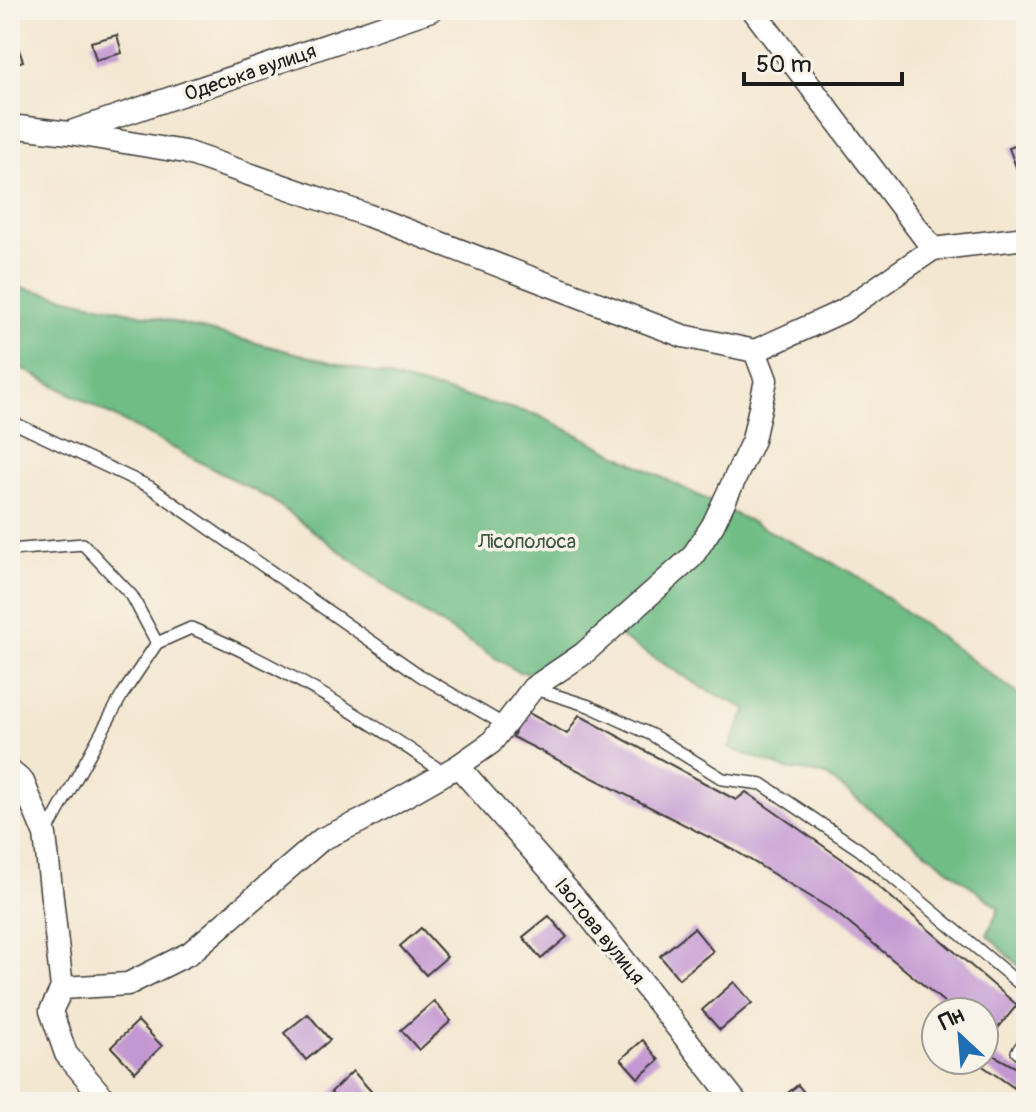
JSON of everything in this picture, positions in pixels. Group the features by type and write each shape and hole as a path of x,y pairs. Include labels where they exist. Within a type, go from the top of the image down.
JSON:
{"street":[{"name":"Одеська вулиця","path":"69,133 431,10"},
{"path":"753,10 933,249"},
{"path":"10,126 185,152 367,215 683,336 755,351 843,311 933,249 1026,238"},
{"path":"62,988 128,984 190,953 322,839 361,821 451,770 491,743 533,688 583,654 692,557 713,525 753,440 766,380 755,351"},
{"name":"Ізотова вулиця","path":"451,770 579,903 736,1102"},
{"path":"10,771 23,782 45,835 62,988 51,1011 66,1054 107,1102"}],"lane":[{"path":"10,421 150,487 421,676 503,724"},
{"path":"10,550 83,544 132,596 157,643"},
{"path":"45,835 122,695 157,643 191,628 241,649 451,770"},
{"path":"533,688 589,706 652,735 723,779 762,784 860,850 1022,986 1026,993"},
{"path":"1026,1039 1017,1052 1026,1059"}],"green space":[{"name":"Лісополоса","path":"10,285 162,319 538,415 853,573 1026,700 1026,973 987,935 999,908 824,774 786,769 729,748 747,709 703,688 614,633 558,654 540,673 518,672 417,609 272,500 10,362"}],"building":[{"path":"117,35 122,53 96,60 91,42"},
{"path":"15,39 23,61 10,66 10,41"},
{"path":"1026,142 1026,182 1022,183 1009,148"},
{"path":"523,710 567,734 579,715 736,800 746,792 865,875 1017,1005 1000,1026 1000,996 937,996 834,911 734,850 513,737"},
{"path":"549,916 567,937 541,959 523,937"},
{"path":"421,928 447,957 426,975 400,946"},
{"path":"694,928 713,951 679,979 660,956"},
{"path":"734,982 752,1003 720,1030 702,1010"},
{"path":"434,1001 451,1021 419,1050 401,1030"},
{"path":"308,1014 330,1040 306,1060 284,1033"},
{"path":"138,1021 162,1046 135,1072 111,1047"},
{"path":"643,1040 659,1060 638,1078 621,1059"},
{"path":"1000,1059 1026,1073 1026,1096 997,1076 1000,1076"},
{"path":"353,1071 377,1098 372,1102 340,1102 331,1092"},
{"path":"798,1085 812,1102 776,1102"}]}
